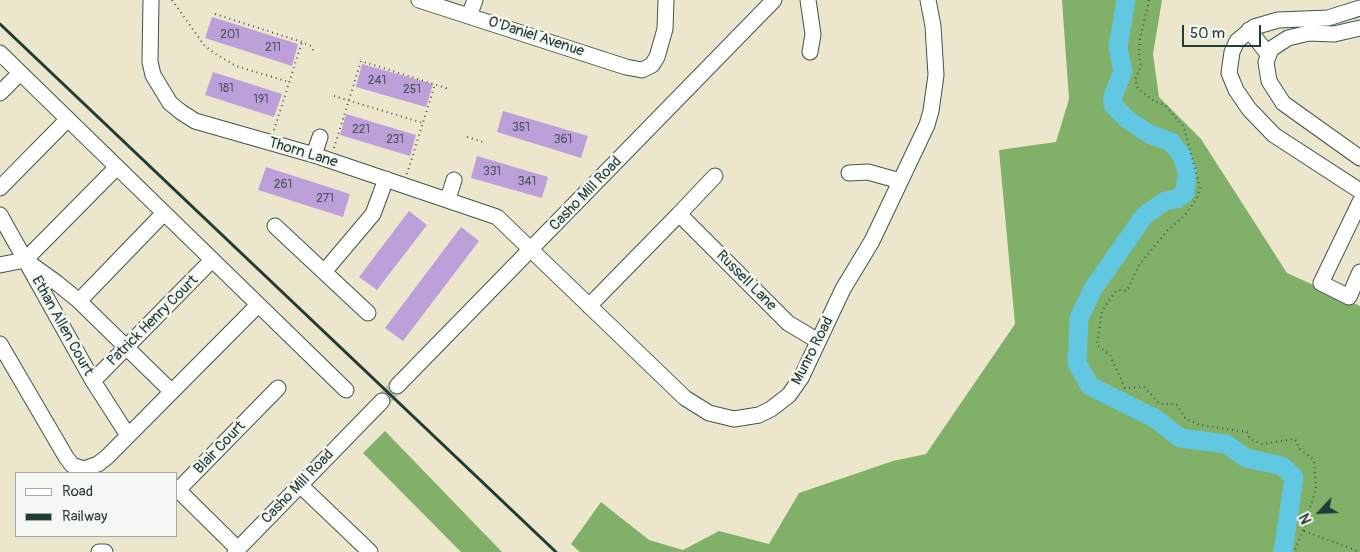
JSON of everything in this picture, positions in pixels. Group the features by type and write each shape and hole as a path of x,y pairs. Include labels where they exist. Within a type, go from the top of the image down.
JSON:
{"street":[{"name":"Thorn Lane","path":"151,0 150,62 153,75 170,103 195,120 314,155 497,217 531,250"},
{"name":"O'Daniel Avenue","path":"419,0 626,67 642,70 652,65 657,57 665,29 666,0"},
{"path":"469,16 474,0"},
{"name":"Casho Mill Road","path":"397,386 774,0"},
{"path":"808,0 813,34 810,52"},
{"name":"Munro Road","path":"531,250 697,408 721,417 734,419 753,416 781,403 801,378 843,289 872,241 927,125 935,94 936,53 928,0"},
{"path":"1360,8 1328,18 1270,21 1249,30 1237,41 1232,52 1229,73 1242,100 1274,135 1360,191"},
{"path":"1360,28 1334,34 1311,33 1295,36 1271,49 1268,54 1266,68 1269,81 1283,103 1360,158"},
{"path":"1249,30 1268,54"},
{"path":"0,53 346,390"},
{"path":"0,93 20,72"},
{"path":"1266,125 1283,103"},
{"path":"0,188 68,119"},
{"path":"314,155 320,137"},
{"path":"0,265 25,260 117,167"},
{"path":"849,173 868,172 900,182"},
{"path":"589,306 715,176"},
{"path":"324,272 372,214 386,179"},
{"path":"448,199 454,180"},
{"path":"1360,202 1321,283 1348,296 1360,272"},
{"path":"79,300 164,213"},
{"name":"Russell Lane","path":"679,214 788,323 818,341"},
{"name":"Ethan Allen Court","path":"0,215 93,381 127,434"},
{"path":"275,226 368,313"},
{"path":"25,260 79,300 171,391"},
{"name":"Patrick Henry Court","path":"93,381 212,260"},
{"path":"0,344 72,465 84,469 98,464 258,305"},
{"name":"Blair Court","path":"236,551 178,490 278,388"},
{"name":"Casho Mill Road","path":"236,551 382,401"},
{"path":"300,485 370,552"},
{"path":"99,552 105,552"}],"path":[{"path":"172,0 204,45 214,53 236,66 289,82"},
{"path":"1148,0 1140,39 1139,57 1141,66 1135,80 1138,89 1154,101 1165,105 1184,127 1200,188 1197,198 1185,215 1168,230 1139,265 1129,288 1126,291 1119,290 1115,292 1102,311 1097,345 1110,355 1125,388 1144,387 1160,404 1176,404 1186,419 1200,425 1247,432 1250,439 1262,444 1295,439 1300,449 1314,460 1316,488 1303,531 1294,552"},
{"path":"215,14 302,42 311,46 315,54"},
{"path":"273,132 302,42"},
{"path":"333,150 361,61 435,84 446,88 446,91"},
{"path":"407,174 435,84"},
{"path":"334,96 423,123"},
{"path":"467,137 483,142"},
{"path":"1303,531 1360,552"}],"green space":[{"path":"1062,0 1162,0 1153,54 1159,97 1201,139 1287,273 1360,306 1360,552 580,552 571,544 601,502 649,540 683,550 719,531 769,544 799,493 893,461 926,454 1015,324 999,150 1056,142 1069,99"},
{"path":"385,431 502,552 461,552 363,453"}],"building":[{"path":"212,17 298,44 292,66 205,38"},
{"path":"362,64 433,84 426,107 356,87"},
{"path":"213,72 282,94 274,117 205,95"},
{"path":"503,111 588,136 581,158 497,132"},
{"path":"346,114 416,135 410,156 340,135"},
{"path":"477,156 548,177 542,198 471,178"},
{"path":"266,167 350,194 343,217 258,190"},
{"path":"409,211 427,225 377,290 359,277"},
{"path":"461,227 479,241 403,341 385,328"}],"waterway":[{"path":"1126,0 1118,47 1123,71 1113,96 1113,105 1127,119 1149,134 1171,142 1182,156 1187,172 1185,193 1176,199 1165,201 1144,216 1093,289 1079,318 1077,363 1090,386 1156,419 1180,438 1226,444 1246,458 1282,466 1294,477 1283,552"}],"tunnel":[{"path":"382,401 397,386"}],"railway":[{"path":"0,24 556,552"}]}
